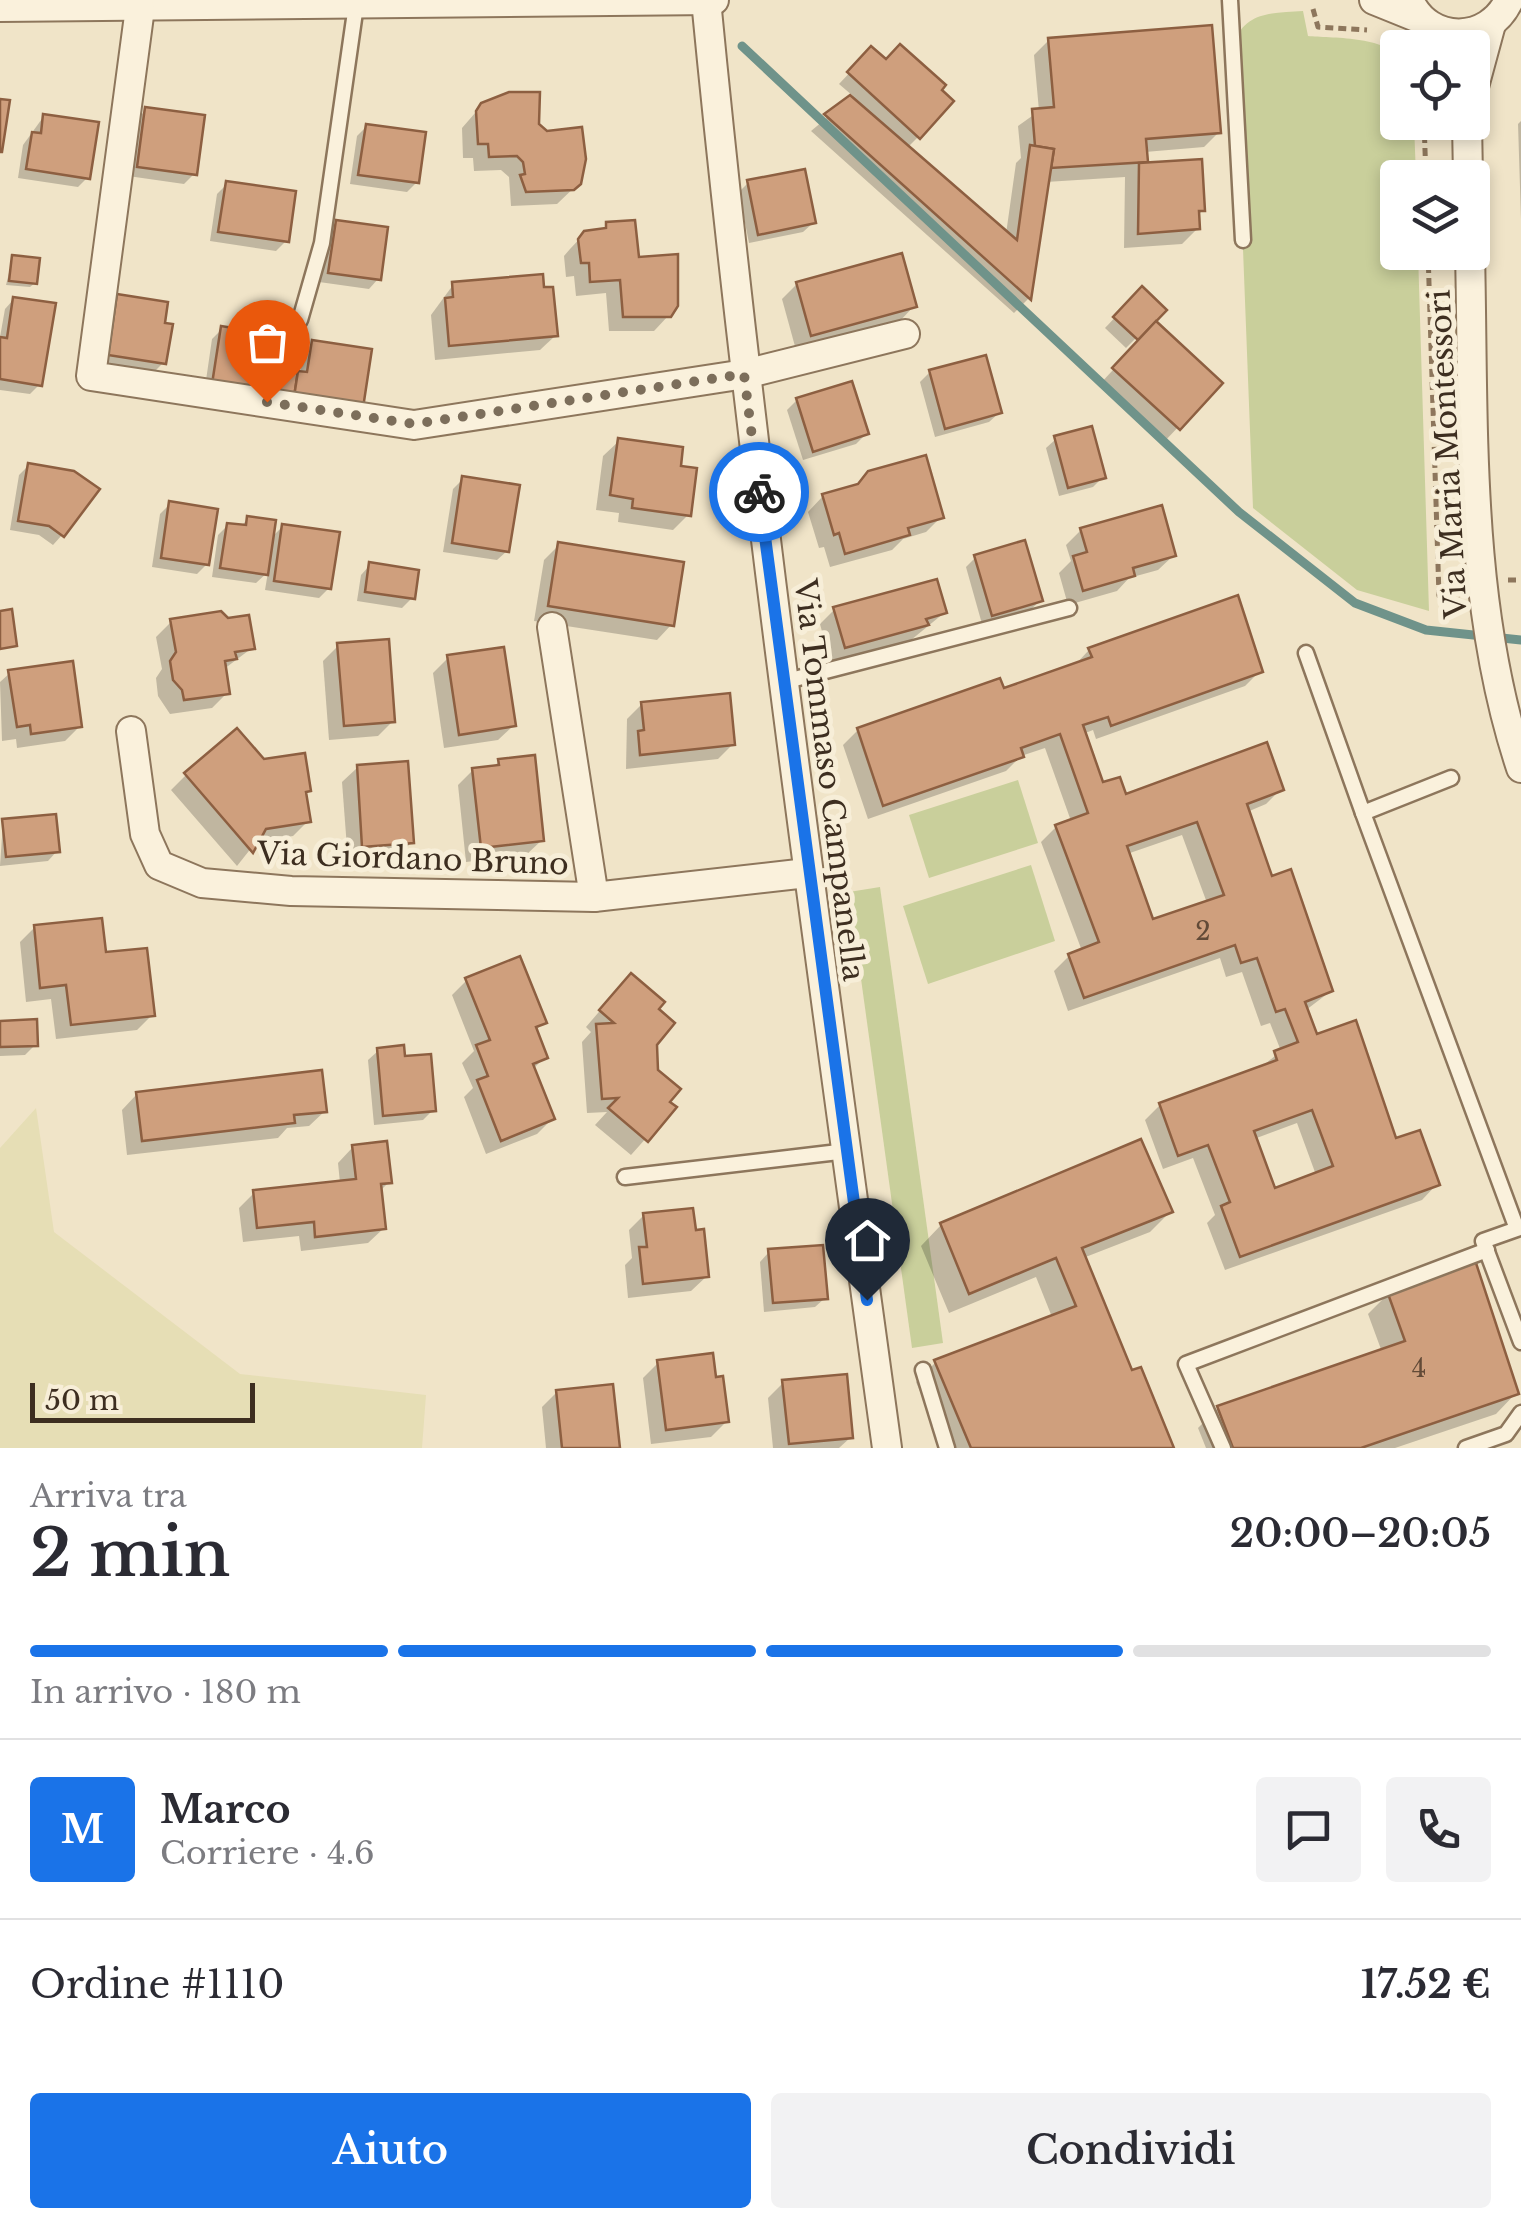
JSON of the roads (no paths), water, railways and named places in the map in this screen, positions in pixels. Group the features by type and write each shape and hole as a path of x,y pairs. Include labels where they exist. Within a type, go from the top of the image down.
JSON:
{"street":[{"name":"Via Tommaso Campanella","path":"706,0 744,374 807,873 887,1448"},
{"path":"0,7 714,0"},
{"path":"1374,0 1427,24 1464,34 1506,10"},
{"path":"140,8 92,376 414,424 744,374 905,334"},
{"path":"1490,50 1506,10"},
{"name":"Via Maria Montessori","path":"1470,270 1476,605 1492,649 1521,768"},
{"path":"552,626 594,897"},
{"name":"Via Giordano Bruno","path":"131,731 145,834 159,866 202,883 292,891 594,897 807,873"}],"lane":[{"path":"1230,0 1243,240"},
{"path":"300,320 322,243 356,5"},
{"path":"783,682 1069,608"},
{"path":"1306,654 1519,1228 1484,1240 1521,1342"},
{"path":"1363,813 1451,778"},
{"path":"626,1178 847,1151"},
{"path":"1223,1448 1186,1364 1487,1250"},
{"path":"923,1370 947,1448"},
{"path":"1466,1448 1506,1434 1521,1413"}],"waterway":[{"path":"742,46 1239,512 1355,603 1426,630 1521,640"}]}
